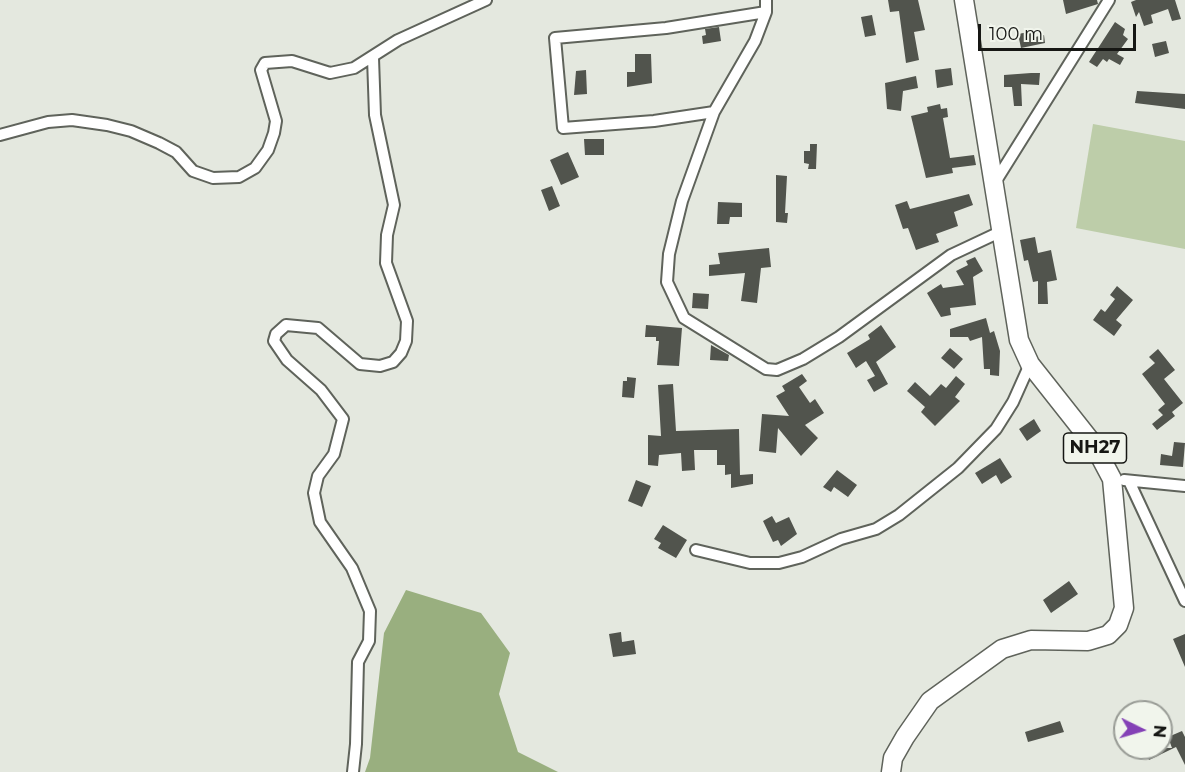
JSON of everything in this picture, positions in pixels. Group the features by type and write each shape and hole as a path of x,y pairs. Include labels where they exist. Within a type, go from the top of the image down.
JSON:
{"highway":[{"name":"NH27","path":"891,772 893,758 904,737 930,701 1002,649 1031,640 1088,641 1108,635 1118,625 1124,608 1121,480 1030,364 1019,340 964,0"}],"street":[{"path":"0,135 48,122 72,120 107,125 131,131 176,152 193,171 213,178 239,177 255,168 268,150 274,133 276,121 261,70 265,63 292,60 330,73 354,68 398,40 486,0"},
{"path":"766,0 766,12 755,41 714,112 682,201 669,254 667,282 684,318 766,369 777,370 803,359 951,255 1002,231"},
{"path":"994,184 1109,0"},
{"path":"714,112 654,121 563,128 555,38 666,28 766,12"},
{"path":"353,772 358,662 369,641 370,611 352,568 320,522 314,493 318,476 334,454 343,419 321,390 287,360 274,341 276,334 286,325 318,328 360,364 380,366 393,362 406,341 407,321 386,263 387,235 394,205 390,176 375,115 373,58"},
{"path":"696,550 750,563 778,563 802,557 841,539 876,529 899,515 958,468 996,429 1013,402 1030,364"},
{"path":"1121,480 1185,486"},
{"path":"1121,480 1185,601"}],"shaded area":[{"path":"1093,124 1185,141 1185,249 1076,228"},
{"path":"406,590 481,613 510,653 499,694 518,752 558,772 365,772 370,758 384,633"}],"building":[{"path":"888,0 918,0 925,30 914,32 919,60 906,63 899,11 890,12"},
{"path":"1063,0 1097,0 1098,4 1066,14"},
{"path":"1175,0 1181,19 1172,21 1168,9 1151,15 1153,23 1144,26 1139,12 1136,17 1131,2"},
{"path":"872,15 876,35 865,37 861,17"},
{"path":"1115,22 1125,29 1123,35 1128,39 1117,54 1124,58 1120,65 1109,59 1107,62 1103,59 1097,67 1089,62"},
{"path":"719,27 721,41 703,44 702,36 706,35 705,29"},
{"path":"1034,31 1035,37 1044,35 1045,43 1021,48 1018,34"},
{"path":"1166,41 1169,53 1155,57 1152,44"},
{"path":"635,54 651,54 652,83 627,87 627,72 635,72"},
{"path":"951,68 953,85 937,88 935,70"},
{"path":"586,70 587,94 574,95 576,71"},
{"path":"1040,73 1039,85 1021,84 1022,106 1014,106 1012,87 1004,87 1004,75"},
{"path":"916,76 918,88 903,91 901,111 887,109 885,83"},
{"path":"1137,91 1185,94 1185,109 1135,103"},
{"path":"940,104 941,109 947,108 948,117 943,118 950,158 974,155 976,165 952,168 953,173 926,178 911,116 928,112 927,107"},
{"path":"584,139 604,139 604,155 585,155"},
{"path":"810,144 817,144 816,169 808,169 809,164 804,163 804,151 810,151"},
{"path":"568,152 579,177 561,185 550,160"},
{"path":"776,175 787,176 785,213 788,213 787,223 776,222"},
{"path":"552,186 560,206 549,211 541,190"},
{"path":"969,194 973,205 954,212 958,226 936,234 939,242 916,250 908,228 903,229 895,205 907,201 910,209"},
{"path":"718,202 742,203 742,217 730,217 729,224 717,224"},
{"path":"1035,237 1038,253 1051,250 1057,280 1047,282 1048,304 1038,304 1038,281 1033,282 1028,260 1024,261 1020,240"},
{"path":"769,248 771,267 761,268 757,303 741,301 745,273 709,276 709,265 720,264 718,253"},
{"path":"975,257 983,271 973,277 976,305 950,308 951,315 941,317 927,293 941,284 943,288 964,285 956,271 968,265 966,261"},
{"path":"1117,286 1133,300 1116,320 1122,325 1114,336 1093,320 1101,309 1105,312 1115,299 1110,295"},
{"path":"693,293 709,294 708,309 692,308"},
{"path":"986,318 990,333 994,331 1000,351 999,376 990,375 990,369 984,369 982,337 970,341 968,337 950,337 950,329"},
{"path":"646,325 682,328 679,366 657,365 659,341 656,341 656,337 645,337"},
{"path":"881,325 896,347 876,362 888,384 874,392 867,380 875,376 866,361 856,368 847,353 870,339 868,335"},
{"path":"711,345 729,355 728,361 710,360"},
{"path":"950,348 963,359 954,369 941,358"},
{"path":"1158,349 1175,370 1164,379 1183,403 1172,412 1175,416 1157,430 1152,424 1163,415 1158,410 1165,404 1142,374 1155,363 1149,357"},
{"path":"802,374 807,381 799,387 810,403 815,399 824,413 805,425 818,438 801,456 778,428 776,453 759,451 762,414 789,416 776,396 785,391 782,386"},
{"path":"956,376 965,384 955,397 960,401 935,426 921,412 925,407 907,391 915,382 930,396 941,384 946,388"},
{"path":"627,377 636,378 634,398 622,397 623,381 627,381"},
{"path":"673,384 676,431 739,429 740,475 753,474 753,484 731,488 731,474 725,475 725,465 717,465 717,450 694,450 695,470 682,471 681,453 659,455 658,466 648,465 648,435 661,436 658,385"},
{"path":"1034,419 1041,431 1027,441 1019,429"},
{"path":"1174,442 1185,443 1183,467 1160,465 1161,454 1172,456"},
{"path":"1000,458 1012,477 1001,484 996,475 982,484 975,473"},
{"path":"837,470 857,485 848,497 834,487 831,492 823,487"},
{"path":"636,480 651,486 642,507 628,501"},
{"path":"772,516 776,523 789,517 797,534 781,546 778,540 773,542 763,521"},
{"path":"663,525 687,540 676,558 658,548 661,543 654,539"},
{"path":"1069,581 1078,594 1051,613 1043,600"},
{"path":"621,632 622,642 634,640 636,654 613,657 609,634"},
{"path":"1185,634 1185,667 1173,639"},
{"path":"1060,721 1064,732 1028,742 1025,732"},
{"path":"1182,731 1185,737 1185,765 1176,747 1173,748 1173,735"}]}
